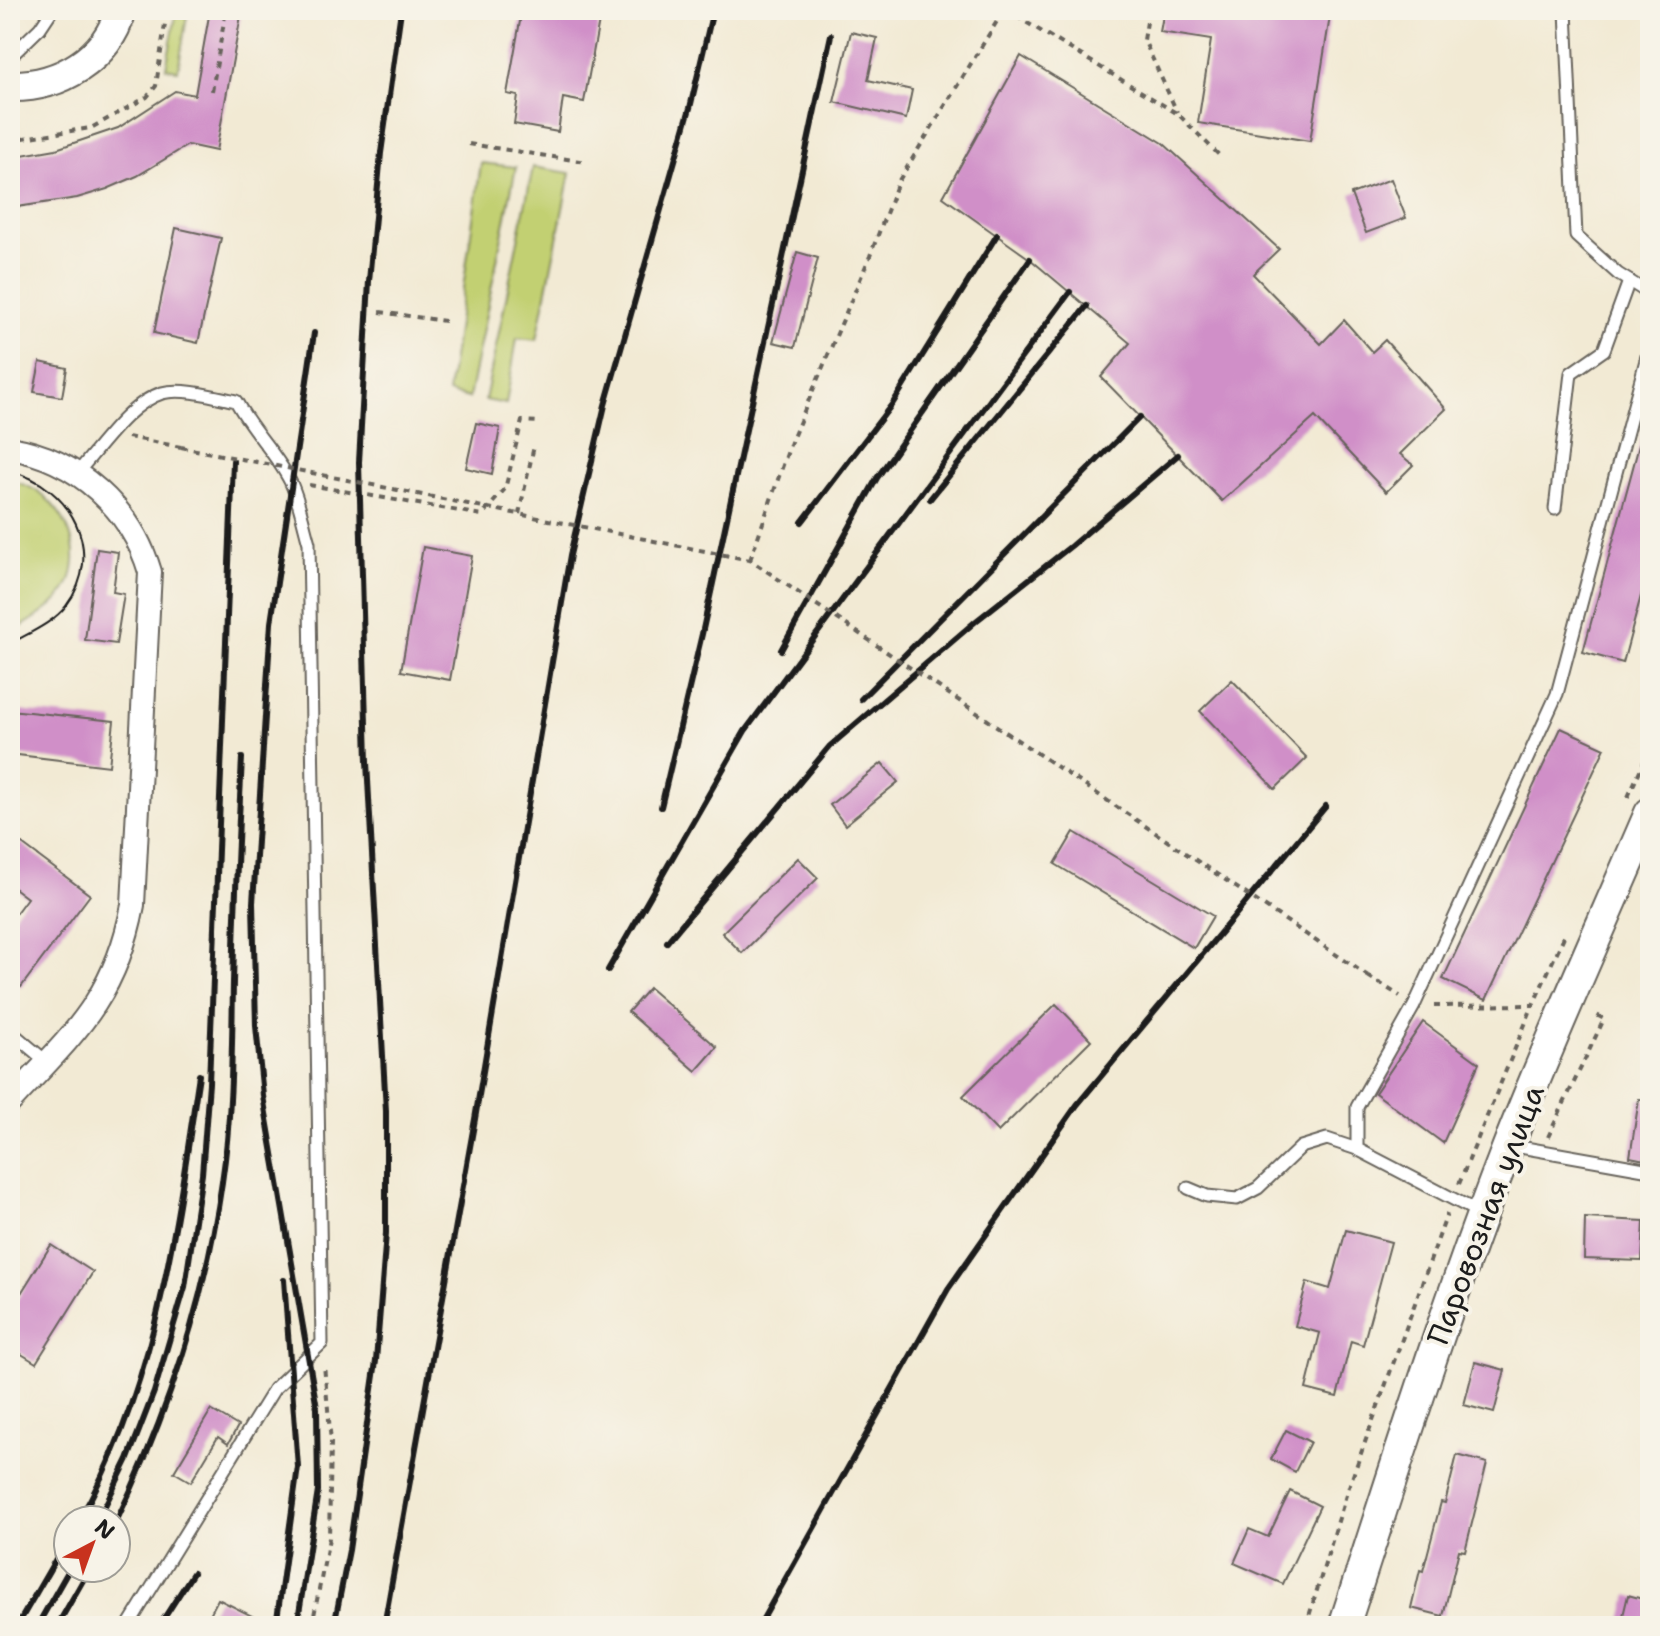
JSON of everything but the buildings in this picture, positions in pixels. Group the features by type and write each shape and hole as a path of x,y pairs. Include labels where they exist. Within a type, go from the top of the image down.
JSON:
{"main road":[{"path":"10,86 24,87 72,72 107,42 121,10"},
{"name":"Паровозная улица","path":"1344,1626 1482,1214 1637,808"}],"street":[{"path":"10,448 48,459 105,495 142,544 150,572 133,905 127,936 105,991 90,1014 10,1102"}],"lane":[{"path":"10,57 40,28 52,10"},
{"path":"1566,10 1576,236 1629,281 1650,294"},
{"path":"1555,509 1571,373 1604,350 1629,281"},
{"path":"1357,1149 1357,1107 1414,1006 1557,694 1650,345"},
{"path":"76,474 131,411 163,392 198,393 236,401 249,427 291,482 309,543 322,1343 274,1389 128,1626"},
{"path":"10,1031 47,1062"},
{"path":"1188,1188 1207,1196 1237,1199 1258,1188 1301,1147 1327,1139 1357,1149 1482,1214"},
{"path":"1508,1145 1650,1170"}],"path":[{"path":"10,140 91,128 147,97 156,86 167,10"},
{"path":"212,91 226,10"},
{"path":"750,560 791,442 898,182 1005,10 1178,114 1221,157"},
{"path":"1149,10 1144,40 1178,114"},
{"path":"469,144 586,162"},
{"path":"380,312 445,321"},
{"path":"291,482 482,515 505,489 522,421 539,422"},
{"path":"150,442 750,560 1414,1006 1533,1005"},
{"path":"519,514 534,446"},
{"path":"1637,808 1650,748"},
{"path":"1306,1626 1346,1495 1453,1199 1568,928"},
{"path":"312,1626 329,1538 331,1442 322,1343"}],"green space":[{"path":"177,10 188,10 178,70 166,68"},
{"path":"481,163 516,167 469,398 448,393"},
{"path":"533,167 570,173 537,340 517,338 506,404 485,400"},
{"path":"10,481 28,486 44,496 57,510 73,544 74,563 70,581 60,597 10,634"}],"tram line":[{"path":"10,471 50,490 65,506 76,524 82,543 83,564 78,585 61,612 10,644"}],"railway":[{"path":"334,1626 349,1550 376,1361 386,1233 386,1111 367,762 359,462 369,281 381,153 401,10"},
{"path":"384,1626 475,1119 570,555 605,405 690,108 713,10"},
{"path":"661,807 702,634 831,35"},
{"path":"802,522 893,403 997,235"},
{"path":"781,650 877,478 1030,259"},
{"path":"608,970 745,731 1070,292"},
{"path":"930,499 1087,306"},
{"path":"297,1626 318,1491 317,1408 263,1096 256,1026 253,903 271,623 314,333"},
{"path":"861,699 1140,417"},
{"path":"667,942 830,746 1178,455"},
{"path":"106,1504 128,1459 154,1392 185,1287 202,1174 209,1083 233,461"},
{"path":"124,1504 152,1440 182,1356 215,1226 230,1107 242,758"},
{"path":"759,1626 948,1289 1077,1105 1326,806"},
{"path":"87,1504 106,1469 127,1415 160,1304 199,1075"},
{"path":"276,1626 298,1467 284,1280"},
{"path":"17,1626 52,1566"},
{"path":"159,1626 193,1573"},
{"path":"37,1626 61,1584"},
{"path":"57,1626 81,1584"}]}
